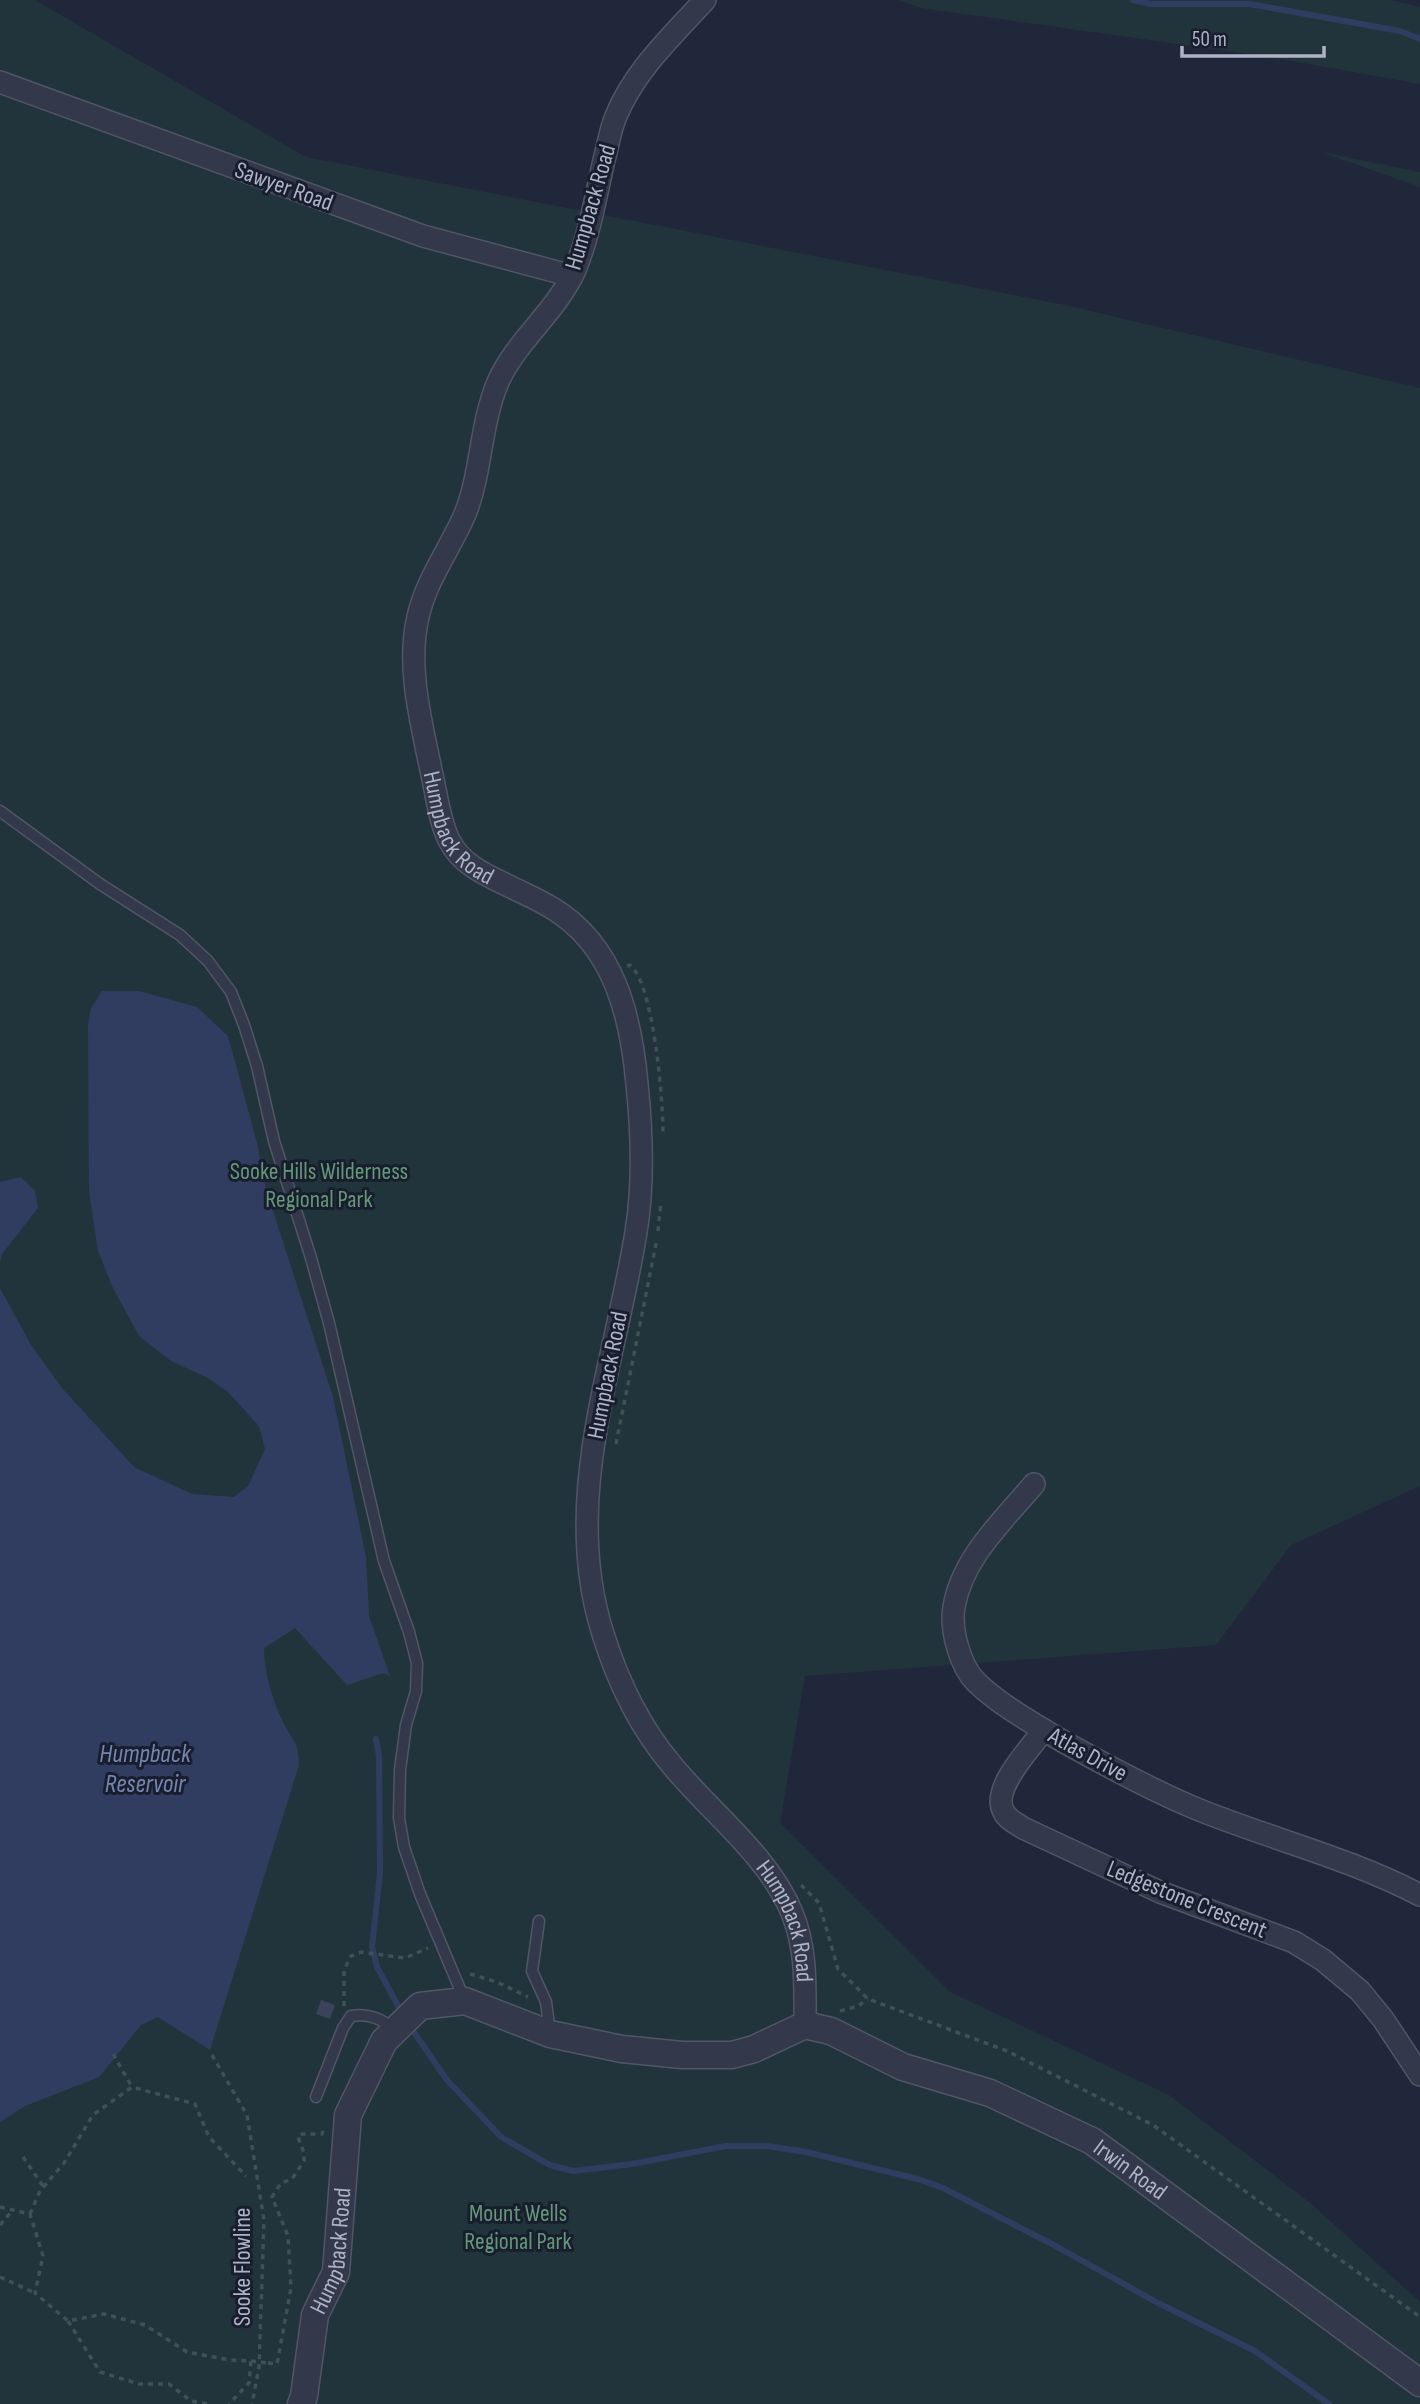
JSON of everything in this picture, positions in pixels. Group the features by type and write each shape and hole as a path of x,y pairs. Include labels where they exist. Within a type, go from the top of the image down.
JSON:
{"street":[{"name":"Humpback Road","path":"301,2404 315,2315 336,2272 348,2115 384,2041 420,2006 465,2001 550,2034 622,2049 682,2055 732,2055 754,2049 805,2025 805,1966 800,1934 789,1906 773,1878 671,1765 642,1725 621,1686 593,1597 587,1521 590,1464 597,1414 637,1227 640,1186 637,1079 619,989 611,970 592,942 575,925 555,909 467,863 451,845 442,822 423,730 414,653 416,622 426,589 464,514 479,467 489,409 500,378 561,296 580,256 614,119 653,55 705,0"},
{"name":"Sawyer Road","path":"0,82 423,236 572,276"},
{"name":"Atlas Drive","path":"1034,1484 970,1562 959,1585 953,1611 956,1638 964,1662 975,1681 1027,1720 1120,1773 1174,1799 1372,1872 1420,1895"},
{"name":"Ledgestone Crescent","path":"1044,1730 1019,1762 1002,1791 1002,1809 1008,1818 1023,1828 1160,1892 1294,1942 1323,1960 1360,1991 1383,2019 1420,2075"},
{"name":"Irwin Road","path":"805,2025 831,2031 903,2067 990,2093 1092,2141 1420,2383"}],"lane":[{"path":"0,811 100,884 180,935 208,961 231,992 244,1025 257,1066 274,1141 312,1258 329,1323 384,1561 417,1663 416,1691 406,1726 400,1770 399,1818 404,1847 439,1942 451,1962 465,2001"},
{"path":"539,1921 531,1971 546,2002 550,2034"},
{"path":"316,2097 343,2028 351,2016 362,2014 379,2018 396,2030"}],"path":[{"path":"611,970 630,965 636,969 643,987 660,1079 663,1143"},
{"path":"616,1445 653,1263 662,1190"},
{"path":"793,1875 819,1903 838,1969 868,1998 1007,2052 1153,2125 1420,2317"},
{"path":"351,2016 344,2007 344,1970 351,1956 361,1952 413,1957 439,1942"},
{"path":"467,1968 469,1973 475,1976 546,2002"},
{"path":"113,2054 132,2087 195,2104 209,2137 246,2176"},
{"name":"Sooke Flowline","path":"212,2055 247,2115 264,2220 259,2367 252,2404"},
{"path":"35,2292 43,2256 30,2214 43,2186 64,2163 93,2115 132,2087"},
{"path":"68,2321 104,2314 145,2325 187,2352 230,2360 277,2364 291,2288 288,2236 272,2197 281,2183 292,2179 304,2161 299,2134 322,2134 327,2124 326,2112 316,2097"},
{"path":"23,2157 43,2186"},
{"path":"0,2207 30,2214"},
{"path":"0,2225 12,2211"},
{"path":"0,2277 35,2292 68,2321 100,2372 139,2384 169,2384 191,2401 208,2404"},
{"path":"229,2404 249,2382 251,2361"}],"green space":[{"path":"0,0 35,0 306,157 1065,305 1420,388 1420,1486 1291,1545 1216,1645 805,1676 780,1823 950,1992 1169,2095 1309,2202 1420,2302 1420,2404 0,2404"},
{"path":"898,0 1390,0 1420,7 1420,84 1270,57 921,8"},
{"path":"1321,152 1420,172 1420,187"}],"water":[{"name":"Humpback Reservoir","path":"102,991 139,991 197,1007 228,1036 257,1143 266,1189 333,1397 366,1557 369,1616 390,1676 383,1673 347,1685 295,1628 264,1648 270,1687 287,1731 296,1746 299,1765 210,2050 158,2017 141,2025 99,2077 25,2106 0,2122 0,1288 31,1345 62,1388 134,1467 192,1494 234,1497 248,1486 265,1449 259,1426 228,1392 208,1378 171,1361 139,1336 113,1288 98,1251 89,1191 88,1025 91,1008"},
{"path":"21,1177 35,1191 38,1208 2,1254 0,1262 0,1182"}],"building":[{"path":"321,2000 335,2005 330,2019 316,2014"}],"waterway":[{"path":"1133,0 1151,4 1250,4 1400,31 1420,39"},
{"path":"376,1739 379,1756 380,1873 372,1947 377,1967 402,2013"},
{"path":"409,2025 447,2080 501,2137 550,2165 573,2171 632,2164 726,2146 767,2146 806,2152 918,2179 943,2188 1158,2303 1255,2351 1329,2404"}],"park label":[{"name":"Sooke Hills Wilderness Regional Park","path":"319,1185"},
{"name":"Mount Wells Regional Park","path":"518,2227"}]}
